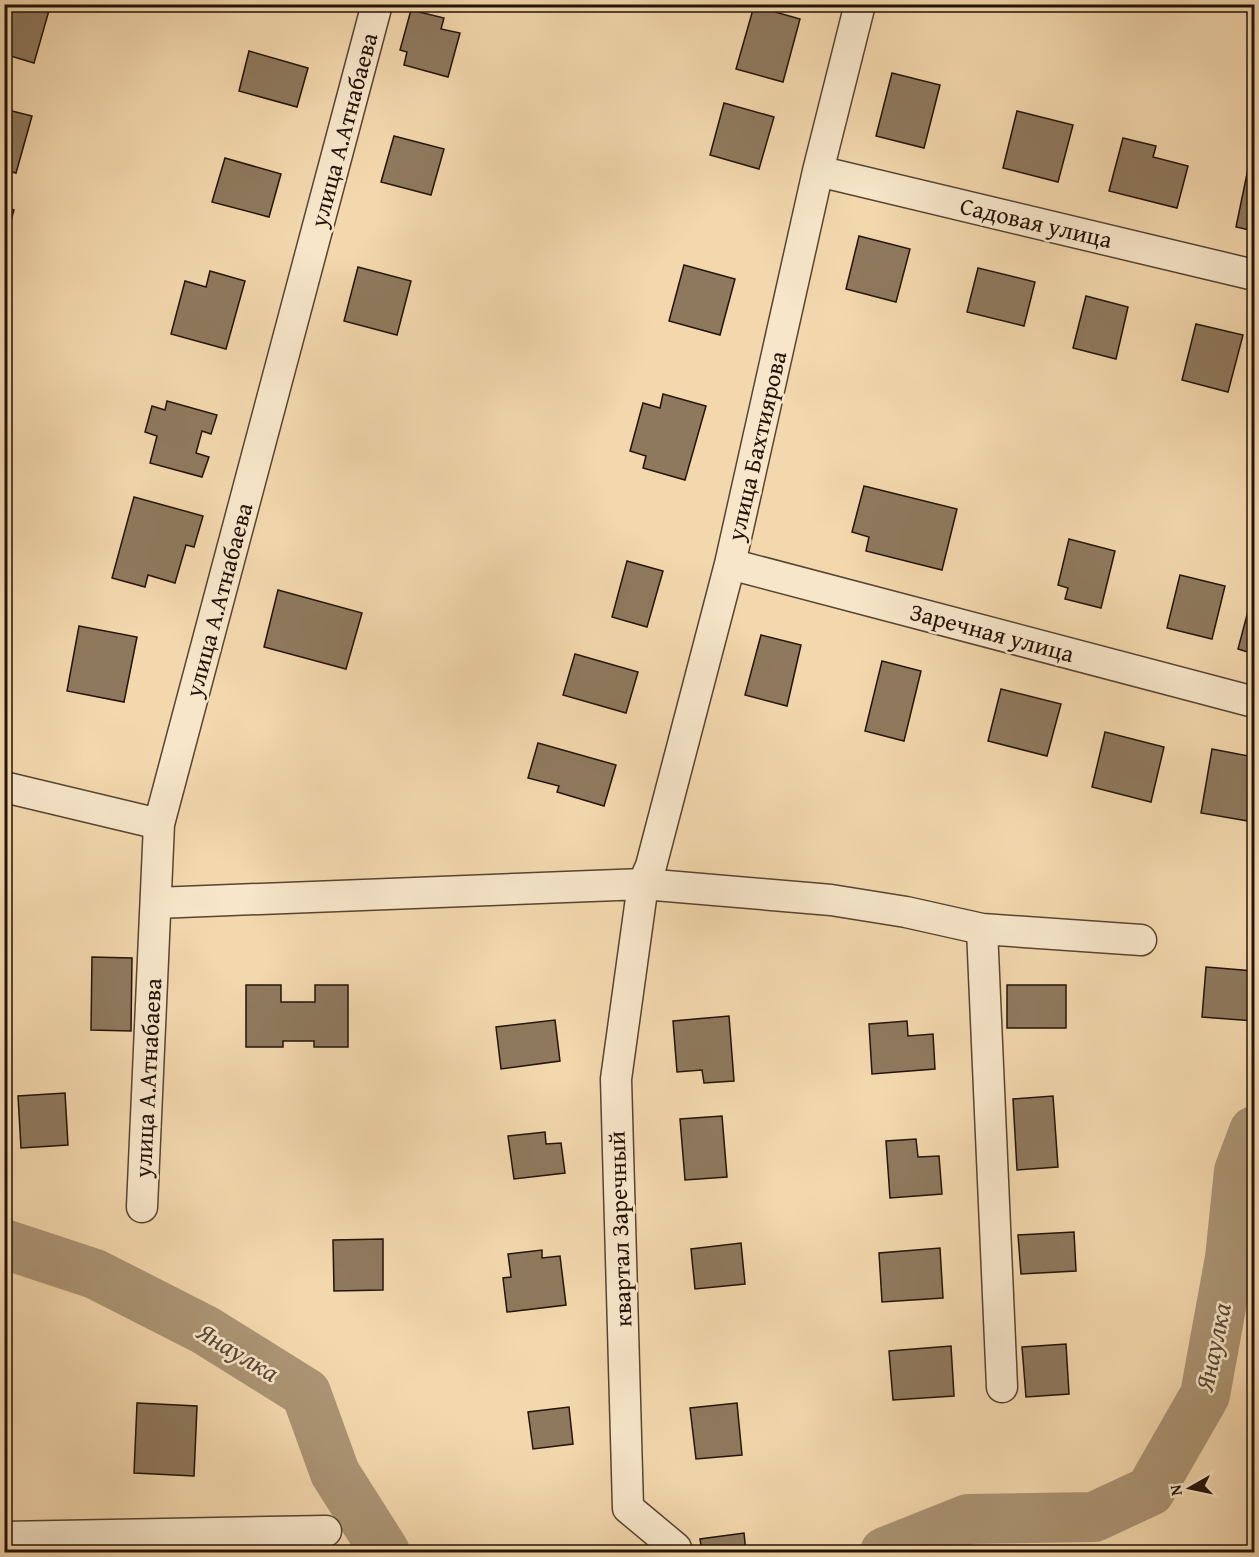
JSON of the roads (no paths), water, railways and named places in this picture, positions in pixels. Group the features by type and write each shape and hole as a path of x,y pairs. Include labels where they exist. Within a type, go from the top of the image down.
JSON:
{"street":[{"name":"улица А.Атнабаева","path":"142,1207 159,824 377,4"},
{"name":"улица Бахтиярова","path":"643,884 654,854 730,564 818,171 860,4"},
{"name":"Садовая улица","path":"818,171 1254,275"},
{"name":"Заречная улица","path":"730,564 1254,702"},
{"path":"4,787 159,824"},
{"path":"156,903 643,884 831,900 906,912 982,929 1141,940"},
{"name":"квартал Заречный","path":"643,884 616,1079 628,1508 676,1548 676,1552"},
{"path":"982,929 1002,1387"},
{"path":"4,1537 326,1531"}],"waterway":[{"name":"Янаулка","path":"885,1552 968,1519 1094,1517 1150,1491 1205,1395 1230,1258 1239,1171 1254,1131"},
{"name":"Янаулка","path":"4,1244 95,1274 205,1330 306,1393 335,1473 385,1552"}]}
